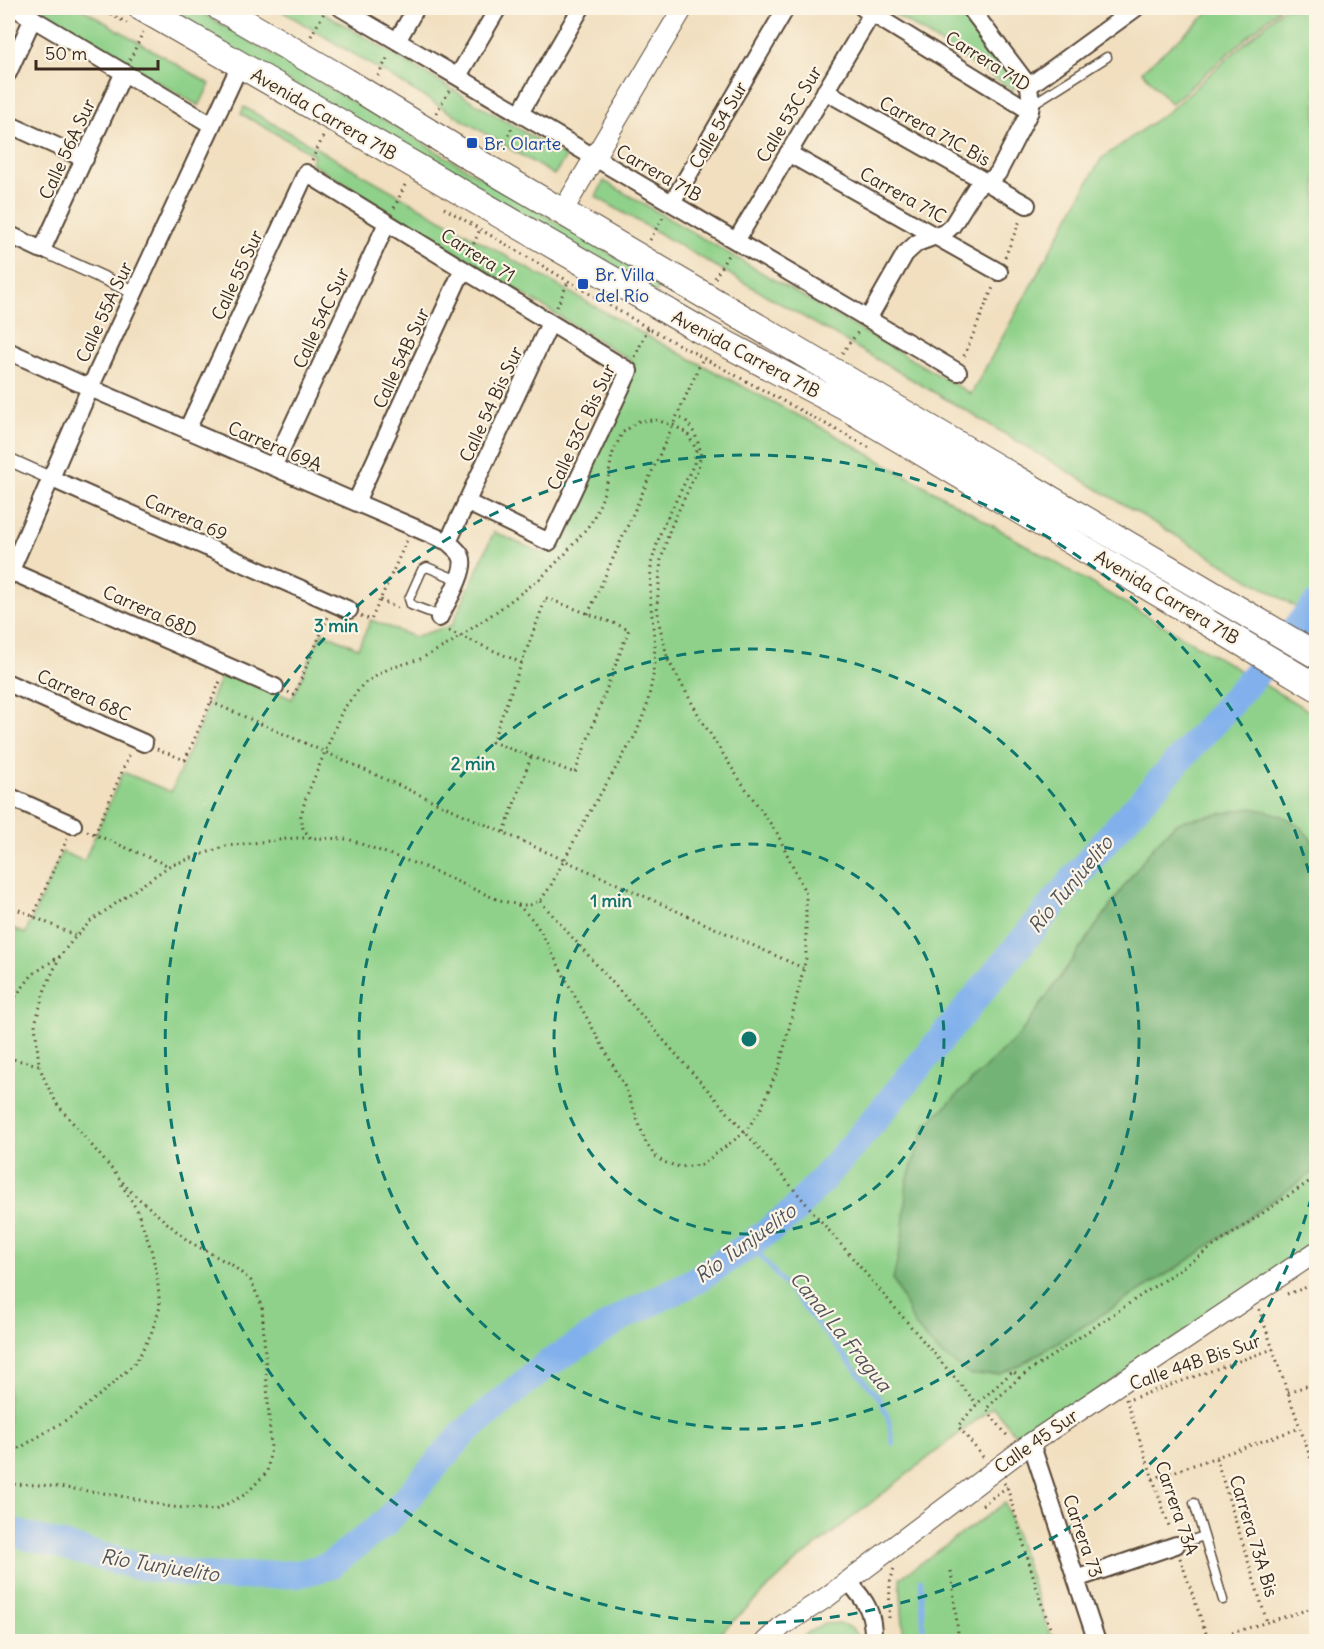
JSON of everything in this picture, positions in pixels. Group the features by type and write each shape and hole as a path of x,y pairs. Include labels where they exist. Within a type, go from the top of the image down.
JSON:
{"main road":[{"name":"Avenida Carrera 71B","path":"220,8 346,81 561,212 953,456 1317,687"},
{"name":"Avenida Carrera 71B","path":"142,20 240,65 700,330 849,409 953,456 1317,655"}],"street":[{"path":"15,8 212,125"},
{"name":"Carrera 71B","path":"341,8 958,372"},
{"path":"397,40 416,8"},
{"path":"458,76 498,8"},
{"path":"520,113 581,8"},
{"path":"561,212 683,8"},
{"name":"Calle 54 Sur","path":"672,203 786,8"},
{"path":"1029,86 1136,8"},
{"name":"Calle 53C Sur","path":"736,241 825,91 870,9"},
{"name":"Carrera 71D","path":"870,9 1031,108"},
{"path":"868,319 905,254 917,243 944,233 952,226 975,189 984,181 992,179 998,172 1031,108 1029,86 977,10"},
{"path":"8,73 33,18"},
{"name":"Calle 55A Sur","path":"9,574 90,388 240,65"},
{"name":"Calle 56A Sur","path":"42,250 124,72"},
{"name":"Carrera 71C Bis","path":"825,91 1027,205"},
{"path":"8,124 85,159"},
{"name":"Carrera 71C","path":"788,153 999,272"},
{"name":"Carrera 71","path":"306,173 629,371"},
{"name":"Calle 55 Sur","path":"187,429 306,173"},
{"name":"Calle 54C Sur","path":"273,466 387,223"},
{"path":"8,234 134,292"},
{"name":"Calle 54B Sur","path":"356,502 463,269"},
{"name":"Calle 54 Bis Sur","path":"448,542 550,323"},
{"name":"Carrera 69A","path":"8,351 448,542"},
{"name":"Calle 53C Bis Sur","path":"466,502 549,542 629,371"},
{"name":"Carrera 69","path":"8,459 342,607"},
{"path":"440,620 463,564 461,554 448,542"},
{"name":"Carrera 68D","path":"9,574 275,687"},
{"name":"Carrera 68C","path":"8,683 140,742"},
{"path":"8,796 73,825"},
{"name":"Calle 45 Sur","path":"765,1641 783,1624 827,1597 1025,1448 1123,1392 1317,1252"},
{"name":"Carrera 73","path":"1025,1448 1077,1579 1097,1641"},
{"path":"1077,1579 1176,1545"},
{"path":"848,1581 863,1598 871,1614 874,1627 873,1641"}],"lane":[{"path":"1031,108 1107,57"},
{"path":"440,620 409,602 422,570 427,567 458,580"},
{"path":"1194,1503 1223,1600"},
{"path":"1176,1545 1204,1536"}],"path":[{"path":"308,40 327,8"},
{"path":"124,72 142,20"},
{"path":"375,80 397,40"},
{"path":"435,115 458,76"},
{"path":"498,152 520,113"},
{"path":"306,173 323,137"},
{"path":"387,223 405,185"},
{"path":"649,242 672,203"},
{"path":"463,269 480,229"},
{"path":"714,280 736,241"},
{"path":"550,323 568,282"},
{"path":"842,354 868,319"},
{"name":"Calle 53C Bis Sur","path":"629,371 648,328 703,358"},
{"path":"588,614 703,358 876,451"},
{"path":"518,905 541,932 626,1089 643,1136 654,1155 663,1162 680,1167 701,1165 745,1132 761,1109 780,1064 806,957 806,894 777,833 737,776 668,660 657,605 661,560 670,529 698,469 701,452 695,434 687,422 677,416"},
{"path":"8,1484 42,1485 111,1494 171,1507 215,1510 246,1494 267,1472 271,1448 262,1306 251,1281 232,1265 188,1241 130,1191 57,1104 45,1081 39,1065 35,1024 45,989 60,956 91,921 169,866 226,846 295,838 348,839 427,868 496,899 518,905 530,905 540,901 636,734 646,705 653,676 655,646 650,596 651,564 661,531 694,464 696,448 687,433 673,425 655,420 639,421 622,433 612,454 601,502 591,523 541,578 461,636 420,659 388,669 363,684 342,711 305,800 301,816 303,829 311,838"},
{"path":"371,620 413,527"},
{"path":"546,598 588,614 628,629 575,773 492,742 546,598"},
{"path":"380,600 400,609"},
{"path":"294,695 342,607"},
{"path":"440,620 461,636 522,663"},
{"path":"96,834 140,742 185,760 226,666"},
{"path":"211,702 803,968"},
{"path":"504,832 531,757"},
{"path":"33,917 73,825 169,866"},
{"path":"540,901 745,1132 977,1404"},
{"path":"8,905 76,936"},
{"path":"8,1006 33,974 60,956"},
{"path":"8,1058 39,1065"},
{"path":"8,1455 76,1414 108,1388 136,1362 151,1334 160,1306 157,1275 151,1249 137,1210 114,1172"},
{"path":"1025,1448 986,1409 1019,1378 1317,1177"},
{"path":"1257,1304 1317,1474"},
{"name":"Calle 44B Bis Sur","path":"1123,1392 1273,1349"},
{"path":"958,1426 977,1404 1013,1371 1019,1378"},
{"path":"1288,1392 1317,1383"},
{"name":"Carrera 73A","path":"1123,1392 1209,1641"},
{"path":"1153,1479 1300,1428"},
{"name":"Carrera 73A Bis","path":"1216,1458 1267,1622"},
{"path":"976,1509 1007,1487 1040,1599 1055,1641"},
{"path":"889,1626 890,1582 897,1563"},
{"path":"951,1571 959,1641"},
{"path":"1209,1641 1317,1606"}],"green space":[{"path":"32,8 81,8 210,84 199,106"},
{"path":"162,8 194,8 662,284 655,294"},
{"path":"277,8 316,8 566,157 554,175"},
{"path":"885,8 964,8 1017,83 1013,90"},
{"path":"1214,8 1280,8 1171,104 1142,71"},
{"path":"1284,8 1316,8 1316,619 963,409 596,197 604,181 971,394 1101,159 1170,110"},
{"path":"244,107 645,335 828,431 1316,715 1316,1243 1022,1442 993,1407 798,1560 712,1641 8,1642 8,926 25,934 62,852 84,861 123,772 171,792 224,670 292,699 322,632 358,648 371,620 414,637 452,625 494,532 544,554 633,362 311,163 314,155 241,114"},
{"path":"1251,808 1272,812 1289,819 1303,830 1316,846 1316,1029 1307,1038 1310,1052 1316,1050 1316,1170 1183,1264 1021,1365 1000,1374 971,1375 939,1353 915,1326 893,1279 902,1240 907,1181 926,1125 1020,1034 1127,882 1154,846 1174,825 1186,820"},
{"path":"1005,1503 1052,1641 904,1641 900,1578"},
{"path":"839,1623 851,1628 861,1641 796,1641 822,1624"}],"waterway":[{"name":"Río Tunjuelito","path":"8,1533 133,1565 212,1577 298,1574 329,1566 385,1523 464,1433 546,1365 624,1316 691,1283 751,1244 792,1213 855,1143 1107,839 1316,605"},
{"name":"Canal La Fragua","path":"751,1244 879,1398 888,1417 893,1444"},
{"name":"Canal La Fragua","path":"921,1580 924,1642"}],"place":[{"name":"Br. Olarte","path":"472,143"},
{"name":"Br. Villa del Río","path":"583,284"}]}
